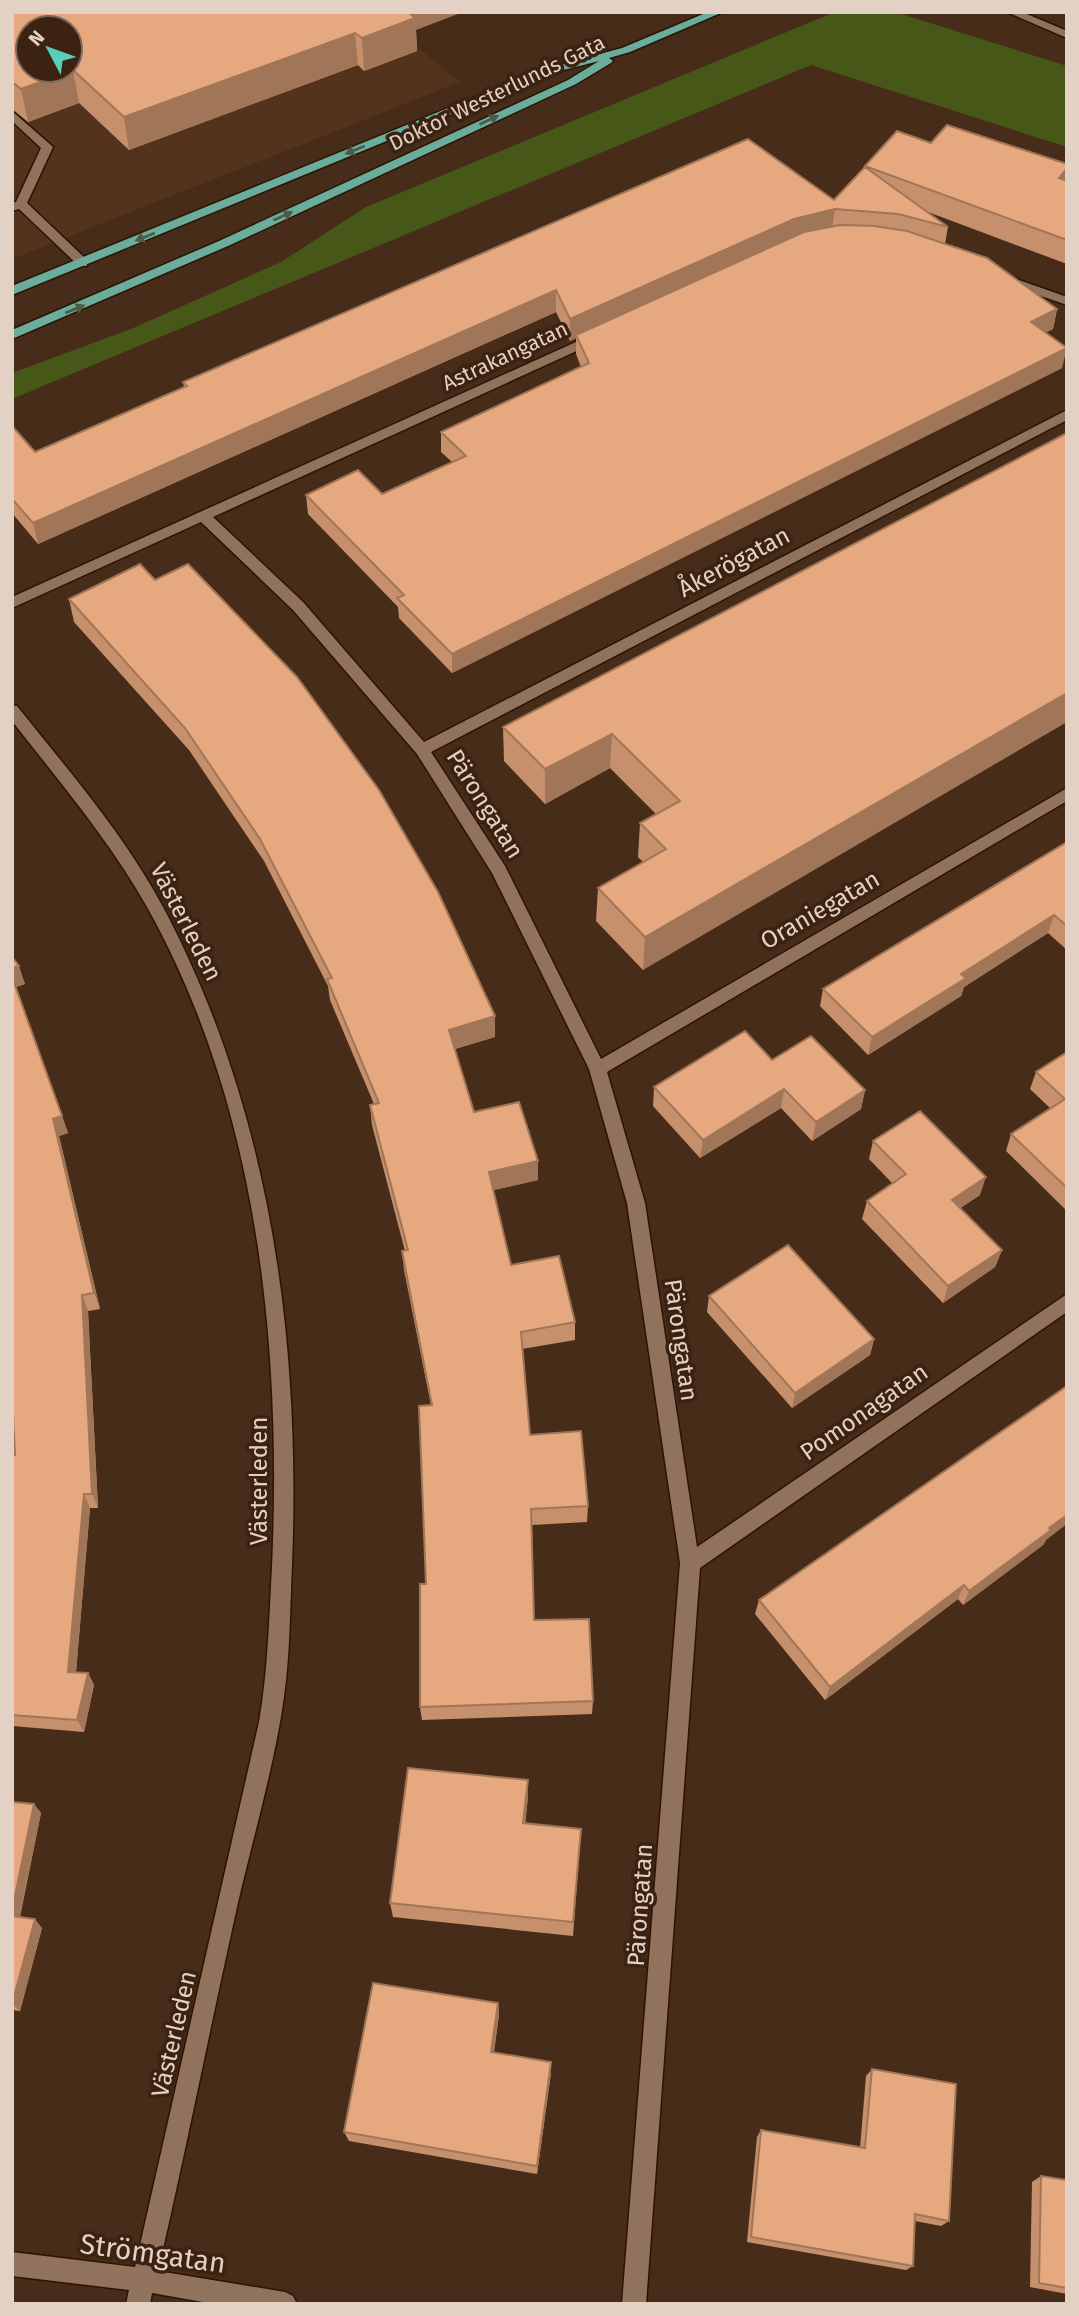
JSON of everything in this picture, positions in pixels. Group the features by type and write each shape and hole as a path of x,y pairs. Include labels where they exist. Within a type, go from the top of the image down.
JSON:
{"main road":[{"path":"625,50 718,12"},
{"name":"Doktor Westerlunds Gata","path":"12,291 548,71 625,50"},
{"name":"Doktor Westerlunds Gata","path":"12,335 94,302 547,94 625,50"}],"street":[{"path":"1012,12 1067,35"},
{"path":"12,114 47,147 16,206 83,263"},
{"path":"991,274 1067,301"},
{"name":"Astrakangatan","path":"12,603 610,330"},
{"name":"Åkerögatan","path":"422,751 1067,414"},
{"name":"Pärongatan","path":"205,517 298,606 422,751 499,870 598,1069 636,1203 690,1563 634,2304"},
{"name":"Västerleden","path":"12,710 114,840 157,909 191,982 223,1068 251,1161 269,1270 283,1399 286,1528 274,1695 138,2304"},
{"name":"Oraniegatan","path":"598,1069 1067,794"},
{"name":"Pomonagatan","path":"690,1563 1067,1302"},
{"name":"Strömgatan","path":"12,2264 144,2280 285,2304"}],"shaded area":[{"path":"375,12 460,82 12,259 12,37 14,84 84,84 84,27"}],"green space":[{"path":"835,12 895,12 1067,66 1067,147 811,65 12,399 12,373 131,329 281,262 366,207"}],"building":[{"path":"12,12 408,12 415,18 362,38 355,33 124,117 84,80 84,14 14,14 14,84"},
{"path":"15,84 35,84 21,89"},
{"path":"947,125 1067,164 1059,178 1067,181 1067,240 865,166 897,131 931,143"},
{"path":"748,139 834,200 865,167 948,227 898,214 835,209 794,219 570,319 556,290 33,523 12,499 12,426 35,452 187,386 183,382"},
{"path":"840,225 907,231 987,258 1057,309 1031,322 1067,348 452,654 397,598 404,595 306,495 358,470 382,494 466,456 441,432 589,363 576,335 804,232"},
{"path":"1067,433 1067,693 645,937 598,888 666,849 640,823 680,801 612,734 545,769 503,727"},
{"path":"140,564 155,580 188,564 297,677 379,790 438,892 495,1016 449,1030 474,1112 519,1102 538,1161 489,1172 511,1265 559,1256 575,1322 521,1332 530,1435 581,1431 588,1506 531,1509 534,1620 589,1619 593,1701 420,1707 420,1584 426,1584 419,1406 432,1405 402,1251 408,1250 370,1105 379,1103 327,979 332,978 260,839 185,728 69,599"},
{"path":"1067,842 1067,926 1054,915 961,974 966,978 872,1037 823,989"},
{"path":"12,957 19,966 12,968"},
{"path":"12,977 62,1116 53,1119 94,1293 82,1295 92,1494 84,1494 68,1672 88,1673 77,1720 12,1715 12,1455 15,1455 12,1394"},
{"path":"745,1031 772,1060 811,1036 865,1090 816,1122 784,1089 703,1140 654,1087"},
{"path":"1067,1052 1067,1188 1011,1134 1065,1099 1036,1072"},
{"path":"920,1111 986,1177 952,1200 1002,1250 948,1286 867,1201 906,1174 873,1141"},
{"path":"788,1245 874,1339 795,1393 709,1296"},
{"path":"1067,1386 1067,1515 969,1591 964,1585 830,1687 759,1600"},
{"path":"408,1768 528,1780 523,1823 581,1829 573,1922 390,1903"},
{"path":"12,1802 34,1804 12,1910"},
{"path":"12,1916 35,1919 12,2004"},
{"path":"373,1983 498,2003 491,2052 551,2062 537,2166 344,2132"},
{"path":"872,2069 956,2084 949,2221 915,2214 913,2266 751,2237 761,2130 865,2148"},
{"path":"1041,2176 1067,2180 1067,2288 1039,2283"}]}
